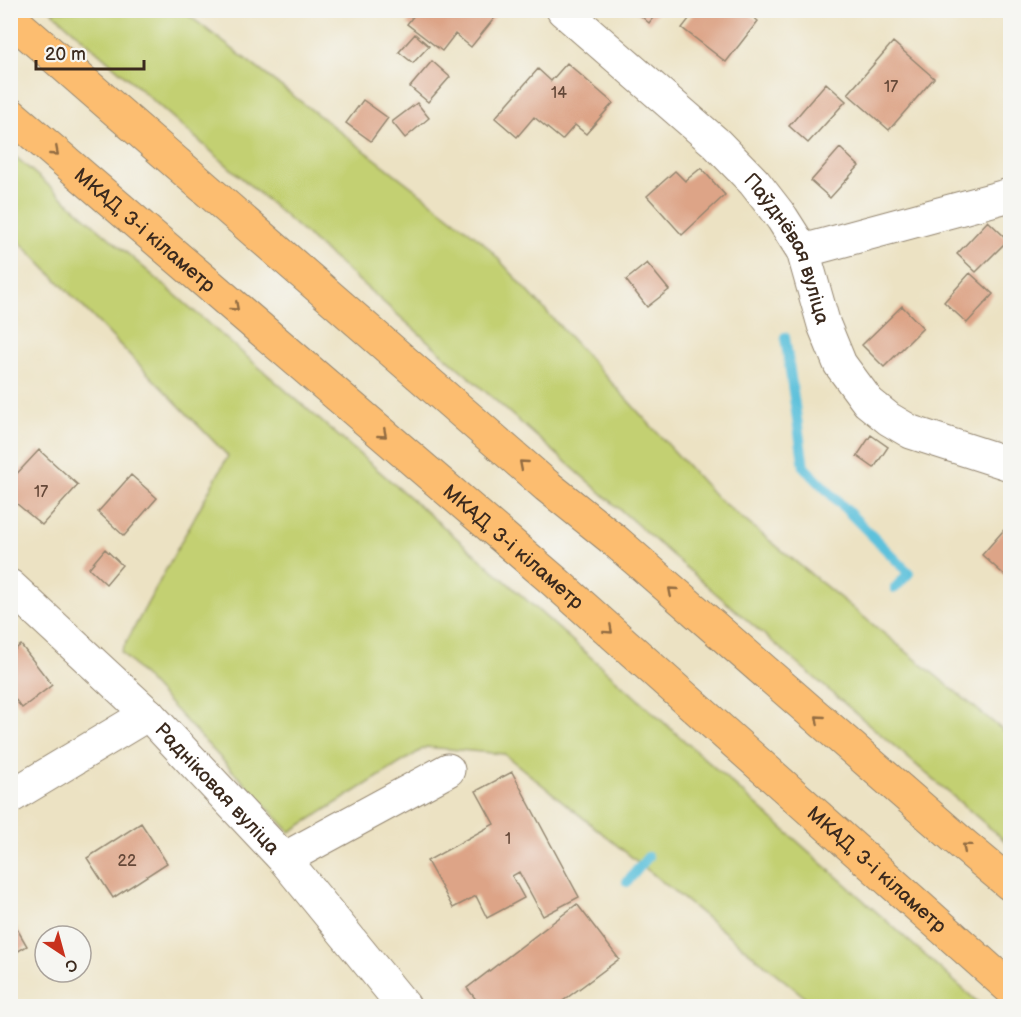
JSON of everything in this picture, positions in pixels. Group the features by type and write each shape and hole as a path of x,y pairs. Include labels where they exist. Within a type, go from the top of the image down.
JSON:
{"highway":[{"path":"10,18 538,478 613,539 942,827 1011,884"},
{"name":"МКАД, 3-і кіламетр","path":"10,114 553,580 1011,988"}],"street":[{"name":"Паўднёвая вуліца","path":"563,10 716,143 754,182 783,218 803,251 824,325 840,364 868,402 889,419 911,432 1011,464"},
{"path":"803,251 1011,195"},
{"name":"Радніковая вуліца","path":"10,586 148,714 284,859 404,1006"},
{"path":"10,797 148,714"},
{"path":"284,859 448,770"}],"green space":[{"path":"51,11 183,11 482,241 716,497 1010,736 1010,845 713,591"},
{"path":"10,152 475,554 982,1006 816,1006 504,754 426,747 290,832 121,652 228,456 11,233"}],"building":[{"path":"418,10 501,10 471,47 455,34 442,51 407,24"},
{"path":"634,10 659,10 649,23"},
{"path":"696,10 745,10 758,21 726,62 682,28"},
{"path":"415,34 429,46 413,63 399,52"},
{"path":"893,42 934,78 889,130 848,94"},
{"path":"432,61 450,77 428,102 410,87"},
{"path":"567,63 613,103 586,134 575,125 562,140 534,117 517,137 495,118 538,69 551,81"},
{"path":"826,83 846,101 808,143 789,126"},
{"path":"363,100 388,118 371,141 346,123"},
{"path":"417,103 429,118 405,138 392,122"},
{"path":"840,148 859,166 830,198 811,181"},
{"path":"701,168 725,195 682,235 647,196 675,171 685,181"},
{"path":"988,221 1008,240 976,272 957,254"},
{"path":"647,263 669,290 647,307 626,280"},
{"path":"970,273 993,294 967,323 944,302"},
{"path":"902,306 923,328 884,367 862,345"},
{"path":"871,435 888,447 874,468 857,456"},
{"path":"39,450 78,485 42,525 10,498 10,481"},
{"path":"131,475 157,498 124,536 98,512"},
{"path":"1010,523 1010,580 982,555"},
{"path":"105,549 122,565 106,584 89,568"},
{"path":"21,645 52,685 22,708 10,693 10,653"},
{"path":"512,772 579,897 543,916 519,872 512,876 524,898 487,918 476,896 453,908 427,861 494,824 476,791"},
{"path":"141,823 167,863 113,898 87,858"},
{"path":"577,904 619,959 556,1006 481,1006 467,988"},
{"path":"10,917 27,946 10,956"}],"waterway":[{"path":"785,337 804,467 909,573 895,588"},
{"path":"627,882 648,857"}]}
